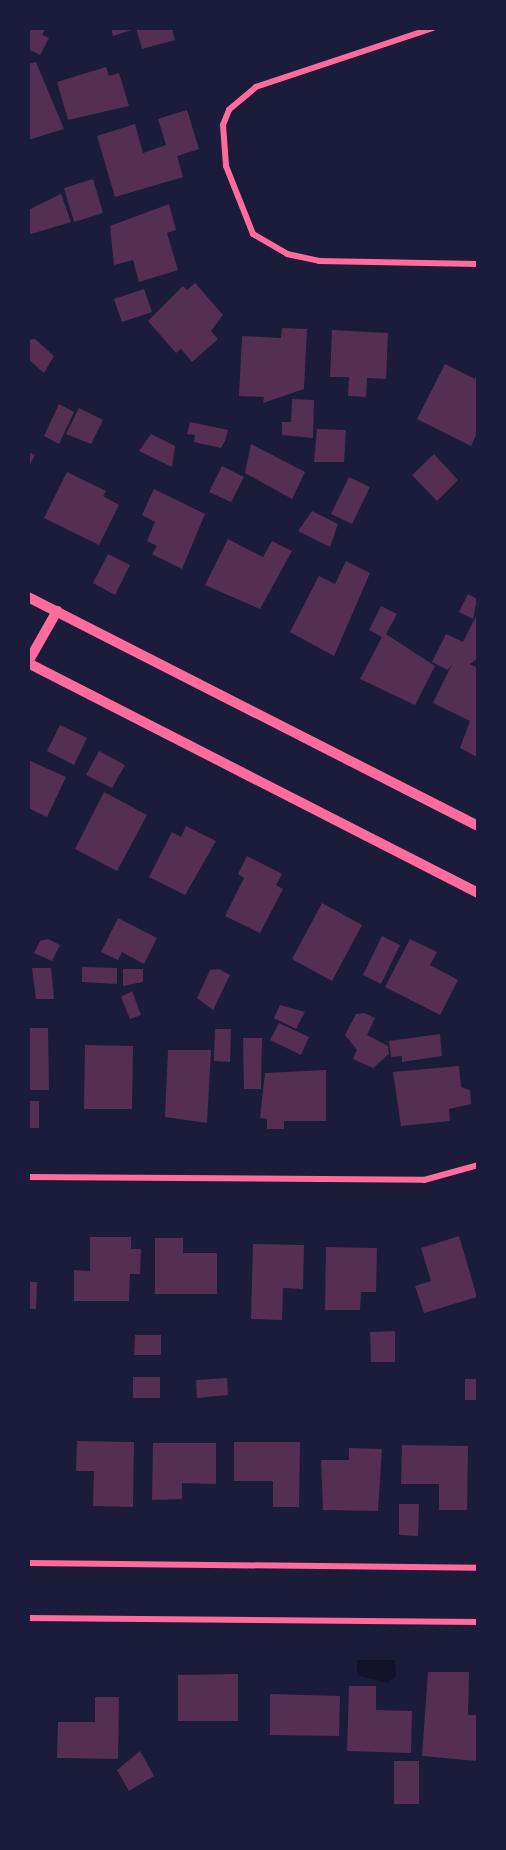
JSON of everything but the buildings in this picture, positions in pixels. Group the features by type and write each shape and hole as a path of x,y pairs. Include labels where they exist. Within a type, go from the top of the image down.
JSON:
{"street":[{"path":"433,28 256,87 229,110 223,125 226,166 253,234 287,254 319,261 477,264"},
{"path":"28,597 477,826"},
{"path":"57,611 28,663 477,893"},
{"path":"28,1177 424,1179 477,1165"},
{"path":"28,1563 477,1568"},
{"path":"28,1618 477,1622"}],"shaded area":[{"path":"357,1660 395,1660 396,1676 387,1683 357,1675"}]}
